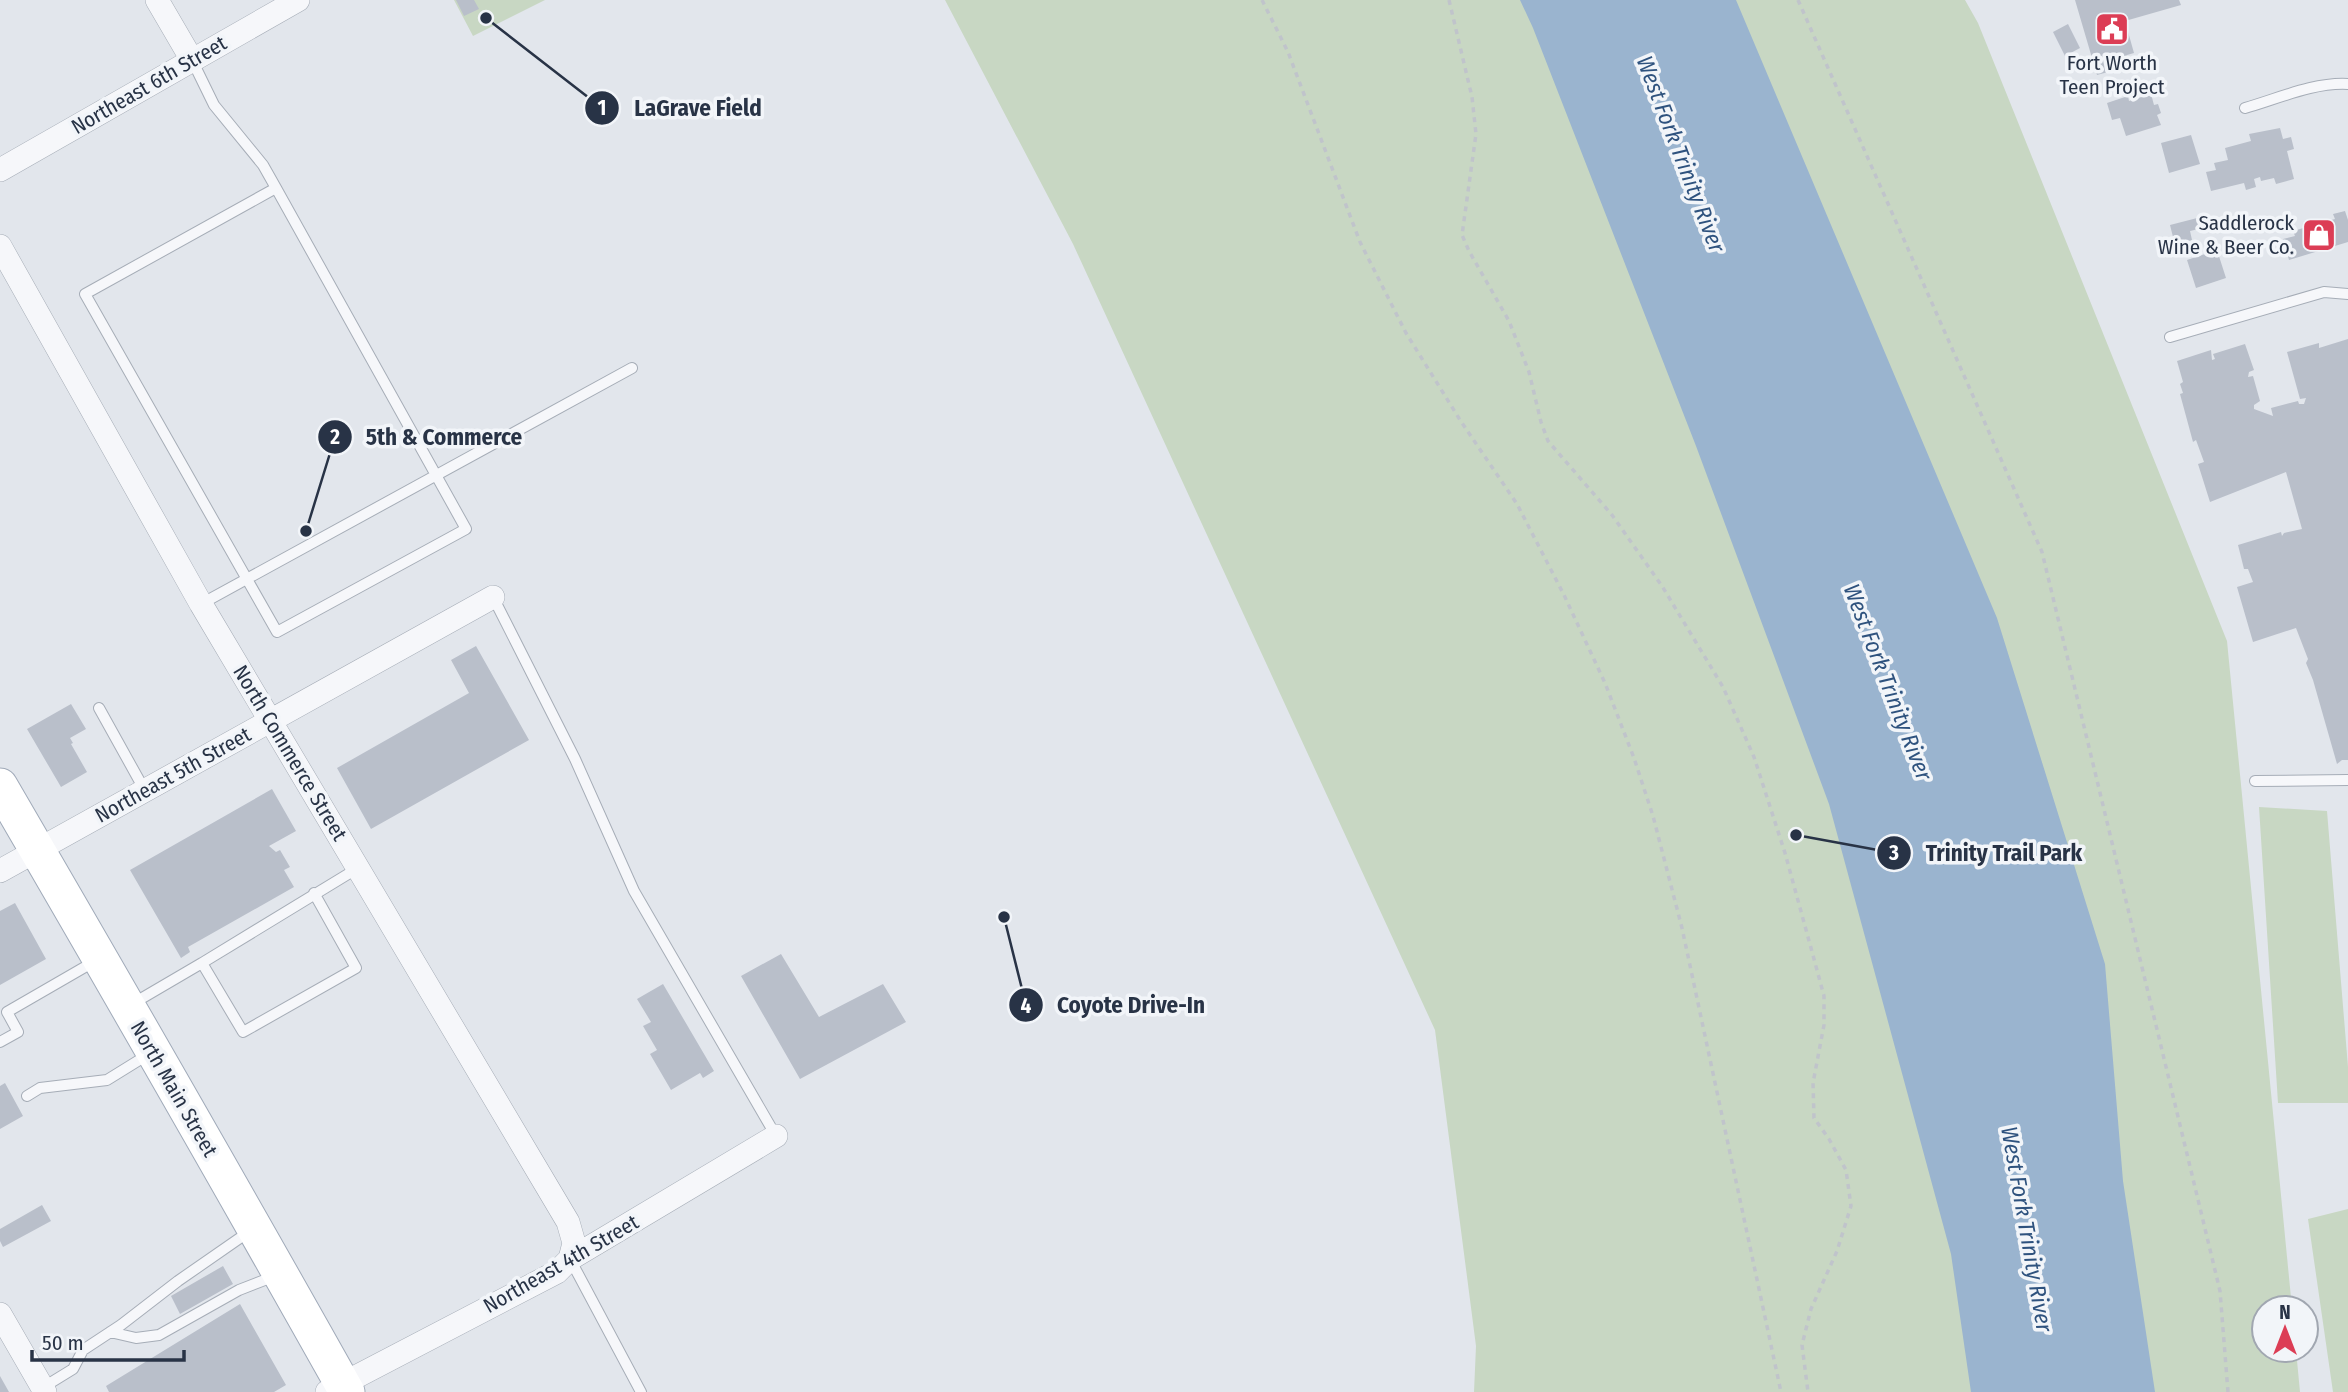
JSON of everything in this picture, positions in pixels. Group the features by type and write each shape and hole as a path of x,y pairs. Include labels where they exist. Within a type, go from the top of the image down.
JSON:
{"main road":[{"name":"North Main Street","path":"0,786 281,1274 339,1389"}],"street":[{"path":"157,0 192,60"},
{"name":"Northeast 6th Street","path":"0,170 298,0"},
{"name":"North Commerce Street","path":"0,246 201,604 568,1222 574,1243 570,1259"},
{"name":"Northeast 5th Street","path":"0,872 144,789 271,722 493,597"},
{"name":"Northeast 4th Street","path":"339,1389 557,1272 570,1259 776,1136"},
{"path":"0,1314 43,1390"}],"lane":[{"path":"192,60 214,105 263,165 276,188 436,475 466,528 277,632 85,295 276,188"},
{"path":"2245,108 2319,86 2348,84"},
{"path":"2170,337 2324,292 2348,294"},
{"path":"201,604 632,368"},
{"path":"493,597 575,759 634,891 776,1136"},
{"path":"99,708 144,789"},
{"path":"2255,781 2348,780"},
{"path":"127,1007 358,868"},
{"path":"202,963 243,1032 356,968 314,893"},
{"path":"0,1042 18,1032 7,1012 99,959"},
{"path":"27,1096 40,1088 107,1080 152,1053"},
{"path":"43,1390 73,1369 83,1350 255,1228"},
{"path":"570,1259 641,1392"},
{"path":"110,1332 136,1338 159,1335 239,1290 281,1274"}],"path":[{"path":"1262,0 1289,52 1360,242 1406,333 1517,504 1605,683 1634,758 1653,816 1682,928 1781,1392"},
{"path":"1449,0 1472,97 1476,134 1462,234 1509,321 1530,372 1548,441 1612,515 1662,586 1723,687 1754,757 1785,853 1824,996 1824,1025 1813,1083 1814,1118 1846,1170 1852,1206 1837,1251 1811,1309 1802,1346 1808,1392"},
{"path":"1798,0 2042,552 2220,1291 2228,1392"}],"green space":[{"path":"454,0 545,0 473,36"},
{"path":"945,0 1965,0 1978,23 2227,641 2291,1294 2250,1294 2250,1364 2297,1364 2300,1392 1474,1392 1476,1346 1435,1030 1073,244"},
{"path":"2259,807 2327,811 2348,1067 2348,1103 2278,1103"},
{"path":"2348,1209 2348,1392 2333,1392 2308,1219"}],"water":[{"name":"West Fork Trinity River","path":"1520,0 1736,0 1997,618 2105,964 2123,1181 2155,1392 1971,1392 1951,1254 1829,804 1696,446"}],"building":[{"path":"456,0 474,0 479,9 464,16"},
{"path":"2075,0 2179,0 2181,5 2125,21 2134,53 2127,55 2130,66 2097,75"},
{"path":"2068,24 2080,48 2065,56 2053,32"},
{"path":"2151,94 2154,105 2158,104 2161,113 2157,115 2161,125 2126,136 2120,118 2112,120 2107,103 2128,96 2129,101"},
{"path":"2280,128 2283,139 2291,137 2294,149 2287,151 2294,179 2276,184 2274,178 2261,181 2260,177 2254,179 2256,187 2246,190 2244,183 2211,191 2206,172 2216,170 2214,163 2228,160 2225,148 2251,141 2249,134"},
{"path":"2191,135 2200,164 2169,173 2161,143"},
{"path":"2345,211 2348,220 2348,242 2289,260 2283,239 2295,236 2293,231 2335,219 2333,214"},
{"path":"2205,216 2207,227 2190,231 2192,240 2175,245 2170,225"},
{"path":"2217,250 2226,278 2196,288 2187,260"},
{"path":"2348,339 2348,760 2337,764 2306,663 2308,659 2296,628 2253,642 2237,587 2253,582 2248,569 2244,569 2238,545 2281,532 2282,536 2284,533 2302,529 2286,472 2210,502 2198,464 2204,462 2196,440 2193,442 2180,394 2183,393 2180,384 2183,382 2177,361 2211,350 2212,360 2215,359 2213,354 2245,344 2254,370 2249,372 2248,377 2253,376 2260,401 2254,405 2254,409 2273,416 2271,408 2298,401 2299,404 2304,404 2306,398 2300,399 2287,352 2319,343 2319,348"},
{"path":"476,646 529,740 371,829 337,768 469,693 451,660"},
{"path":"71,704 86,729 70,738 73,743 71,744 87,772 61,787 27,729"},
{"path":"272,789 296,831 269,846 276,852 280,850 290,867 284,870 294,887 188,947 190,952 181,958 130,870"},
{"path":"15,903 46,959 0,985 0,911"},
{"path":"781,954 819,1017 883,984 906,1022 800,1079 741,976"},
{"path":"663,984 714,1071 703,1078 700,1073 671,1090 650,1054 657,1050 643,1026 651,1022 637,999"},
{"path":"5,1083 23,1116 0,1129 0,1086"},
{"path":"42,1205 51,1221 3,1247 0,1229"},
{"path":"223,1266 233,1284 180,1314 171,1296"},
{"path":"240,1304 286,1385 274,1392 109,1392 106,1386"},
{"path":"0,1376 9,1392 0,1392"}],"place":[{"name":"LaGrave Field","path":"486,18"},
{"name":"Fort Worth Teen Project","path":"2112,29"},
{"name":"Saddlerock Wine & Beer Co.","path":"2319,235"},
{"name":"5th & Commerce","path":"306,531"},
{"name":"Trinity Trail Park","path":"1796,835"},
{"name":"Coyote Drive-In","path":"1004,917"}]}
